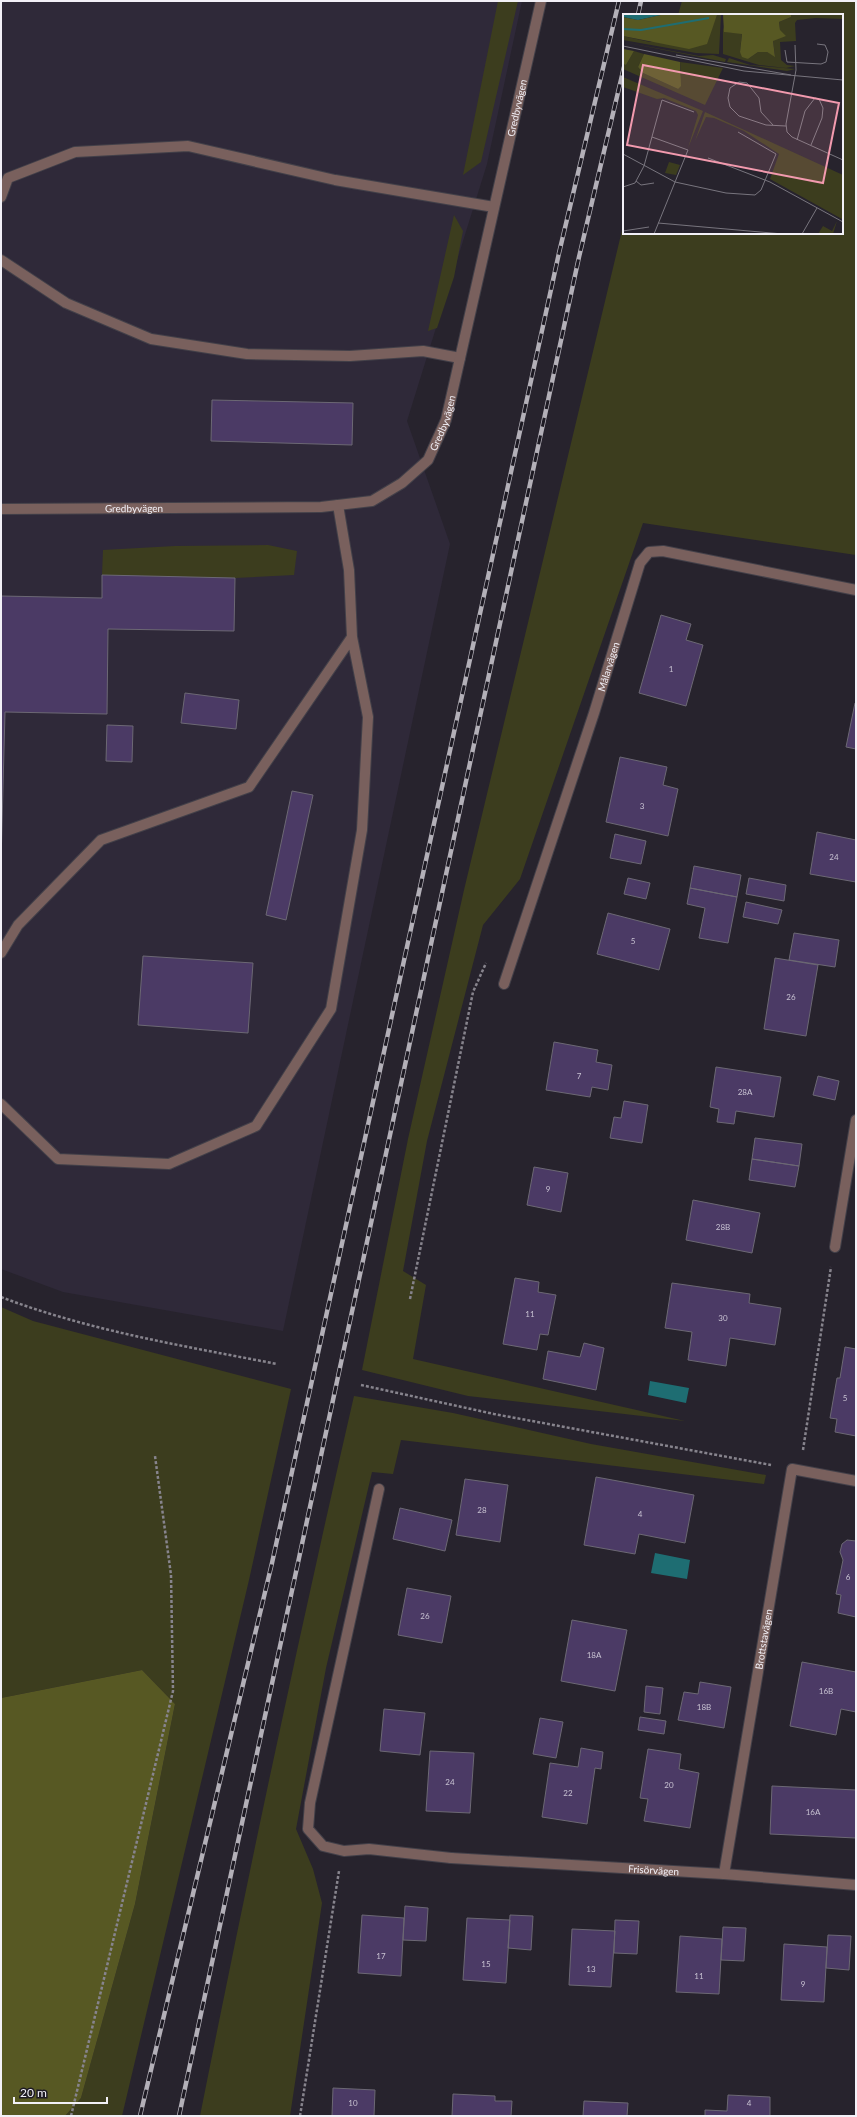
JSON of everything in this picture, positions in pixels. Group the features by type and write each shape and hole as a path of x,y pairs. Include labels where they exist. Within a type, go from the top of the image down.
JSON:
{"street":[{"name":"Gredbyvägen","path":"1,509 321,507 372,501 402,483 428,460 446,420 541,1"},
{"path":"1,197 8,178 75,152 188,146 335,180 494,207"},
{"path":"1,260 66,303 151,339 247,354 350,356 423,351 460,358"},
{"path":"1,1104 58,1159 169,1164 256,1126 331,1010 362,830 368,725 368,717 352,636 349,570 338,505"},
{"name":"Målarvägen","path":"504,984 594,713 640,562 644,557 649,552 663,551 856,590"},
{"path":"1,953 18,925 101,840 249,787 352,636"},
{"path":"835,1247 856,1120"},
{"path":"792,1469 856,1482"},
{"name":"Brottstavägen","path":"724,1874 792,1469"},
{"name":"Frisörvägen","path":"379,1489 309,1816 308,1829 323,1846 344,1851 369,1849 451,1858 724,1874 856,1885"}],"path":[{"path":"410,1299 473,992 488,960"},
{"path":"361,1385 494,1414 792,1469 800,1458 803,1448 835,1247"},
{"path":"1,1297 66,1320 119,1333 277,1364"},
{"path":"71,2116 173,1691 171,1575 155,1456"},
{"path":"300,2116 338,1875 344,1851"}],"shaded area":[{"path":"1,1 522,1 487,164 407,421 450,544 283,1331 63,1292 1,1269"},
{"path":"142,1670 175,1704 135,1904 81,2098 65,2116 1,2116 1,1698"}],"green space":[{"path":"498,1 518,1 481,162 463,175"},
{"path":"682,1 856,1 856,555 643,523 520,879 483,925 427,1141 403,1271 426,1285 413,1359 685,1421 468,1396 362,1370 408,1139 464,890 623,226 623,234 843,234 843,14 678,14"},
{"path":"454,215 463,231 454,277 437,328 428,331"},
{"path":"268,545 297,551 294,575 235,578 102,575 103,550 175,546"},
{"path":"1,1307 33,1321 291,1389 249,1580 122,2116 65,2116 81,2098 135,1904 175,1704 142,1670 1,1698"},
{"path":"354,1396 453,1413 591,1444 766,1475 764,1484 401,1440 393,1474 372,1472 326,1668 296,1829 313,1869 322,1903 290,2116 200,2116 274,1755"}],"water":[{"path":"650,1381 689,1388 686,1403 648,1395"},
{"path":"655,1553 690,1560 687,1579 651,1573"}],"building":[{"path":"212,400 353,403 352,445 211,441"},
{"path":"102,575 235,578 234,631 108,629 107,714 5,712 1,863 1,596 102,598"},
{"path":"661,615 691,624 686,640 703,645 686,706 639,693"},
{"path":"185,693 239,700 236,729 181,723"},
{"path":"856,703 856,749 846,747"},
{"path":"107,725 133,726 132,762 106,761"},
{"path":"620,757 667,767 663,785 678,789 668,836 606,822"},
{"path":"292,791 313,795 286,920 266,915"},
{"path":"817,832 856,840 856,882 810,874"},
{"path":"615,834 646,841 641,864 610,858"},
{"path":"694,866 741,875 737,897 690,888"},
{"path":"628,878 650,883 646,899 624,894"},
{"path":"749,878 786,885 784,901 746,894"},
{"path":"690,888 737,897 728,943 699,938 705,908 687,904"},
{"path":"746,902 782,910 778,924 743,917"},
{"path":"608,913 670,929 659,970 597,954"},
{"path":"794,933 839,940 835,967 789,960"},
{"path":"143,956 253,963 248,1033 138,1025"},
{"path":"775,958 818,965 806,1036 764,1029"},
{"path":"554,1042 598,1050 596,1062 612,1065 608,1090 592,1087 590,1097 546,1090"},
{"path":"716,1067 781,1077 774,1117 736,1111 734,1124 717,1122 719,1109 710,1107"},
{"path":"818,1076 839,1081 835,1100 813,1095"},
{"path":"624,1101 648,1105 642,1143 610,1138 614,1117 621,1118"},
{"path":"755,1138 802,1144 799,1166 752,1159"},
{"path":"752,1159 799,1166 795,1187 749,1180"},
{"path":"534,1167 568,1173 561,1212 527,1205"},
{"path":"693,1200 760,1213 752,1253 686,1240"},
{"path":"515,1278 539,1282 538,1292 556,1295 548,1335 540,1334 537,1350 503,1344"},
{"path":"672,1283 750,1294 749,1303 781,1308 775,1345 730,1338 726,1366 688,1360 692,1332 665,1328"},
{"path":"584,1343 604,1348 596,1390 543,1379 548,1351 580,1357"},
{"path":"845,1347 856,1349 856,1436 835,1432 837,1419 830,1418 837,1378 840,1378"},
{"path":"596,1477 694,1495 685,1543 639,1534 635,1554 584,1545"},
{"path":"465,1479 508,1485 500,1542 456,1535"},
{"path":"400,1508 452,1520 445,1551 393,1539"},
{"path":"847,1540 856,1541 856,1617 838,1613 841,1595 836,1594 843,1560 840,1552 842,1544"},
{"path":"407,1588 451,1596 442,1643 398,1635"},
{"path":"572,1620 627,1630 615,1691 561,1681"},
{"path":"802,1662 856,1672 856,1712 841,1709 836,1735 790,1726"},
{"path":"700,1682 731,1687 724,1728 678,1720 684,1692 698,1694"},
{"path":"646,1686 663,1688 660,1714 644,1712"},
{"path":"384,1709 425,1713 420,1755 380,1751"},
{"path":"640,1717 666,1721 664,1734 638,1730"},
{"path":"540,1718 563,1722 556,1758 533,1754"},
{"path":"581,1748 603,1752 601,1769 595,1768 587,1824 542,1817 550,1763 578,1767"},
{"path":"648,1749 681,1754 679,1769 699,1773 690,1828 644,1821 648,1799 640,1798"},
{"path":"430,1751 474,1753 470,1813 426,1811"},
{"path":"772,1786 856,1790 856,1838 770,1834"},
{"path":"405,1906 428,1908 426,1941 403,1940"},
{"path":"362,1915 404,1918 401,1976 358,1973"},
{"path":"510,1915 533,1916 531,1950 508,1948"},
{"path":"467,1918 510,1920 506,1983 463,1980"},
{"path":"615,1920 639,1921 637,1954 614,1953"},
{"path":"723,1927 746,1928 744,1961 721,1960"},
{"path":"572,1929 615,1931 611,1987 569,1985"},
{"path":"828,1935 851,1936 849,1970 826,1968"},
{"path":"680,1936 722,1939 719,1994 676,1992"},
{"path":"784,1944 827,1947 824,2002 781,2000"},
{"path":"333,2088 375,2090 374,2116 332,2116"},
{"path":"453,2094 495,2096 495,2101 512,2101 511,2116 452,2116"},
{"path":"728,2095 770,2097 770,2116 705,2116 705,2110 727,2111"},
{"path":"584,2101 628,2103 627,2116 583,2116"}],"railway":[{"path":"140,2116 272,1563 559,253 619,1"},
{"path":"638,14 641,1"},
{"path":"179,2116 579,257 623,71"}]}
